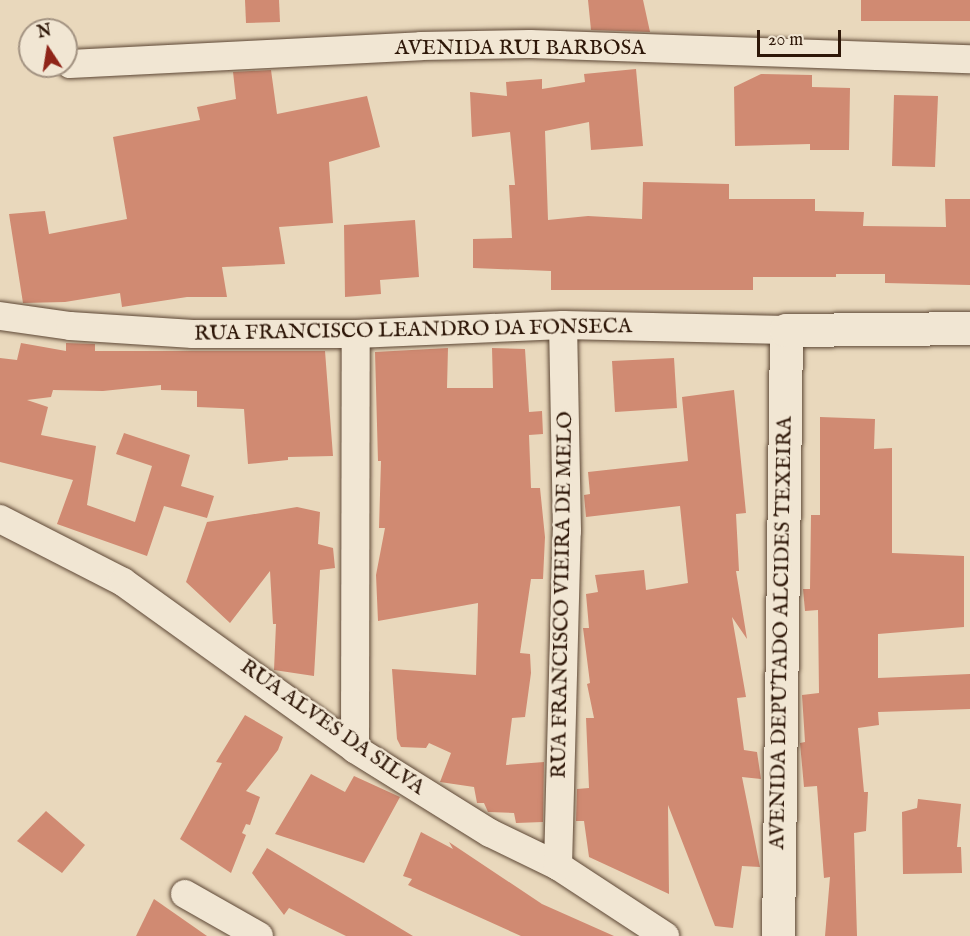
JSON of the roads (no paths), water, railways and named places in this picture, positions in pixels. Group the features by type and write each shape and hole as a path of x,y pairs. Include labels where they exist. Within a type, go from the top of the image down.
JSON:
{"main road":[{"name":"RUA FRANCISCO LEANDRO DA FONSECA","path":"786,330 970,328"},
{"name":"AVENIDA DEPUTADO ALCIDES TEXEIRA","path":"778,936 786,330"}],"street":[{"name":"AVENIDA RUI BARBOSA","path":"78,64 421,46 530,44 970,59"},
{"name":"RUA FRANCISCO LEANDRO DA FONSECA","path":"0,316 70,326 193,334 356,334 563,325 786,330"},
{"name":"RUA FRANCISCO VIEIRA DE MELO","path":"558,866 567,531 563,325"},
{"path":"355,748 356,334"},
{"name":"RUA ALVES DA SILVA","path":"0,519 123,582 355,748 489,833 558,866 665,936"},
{"path":"185,894 259,936"}]}
